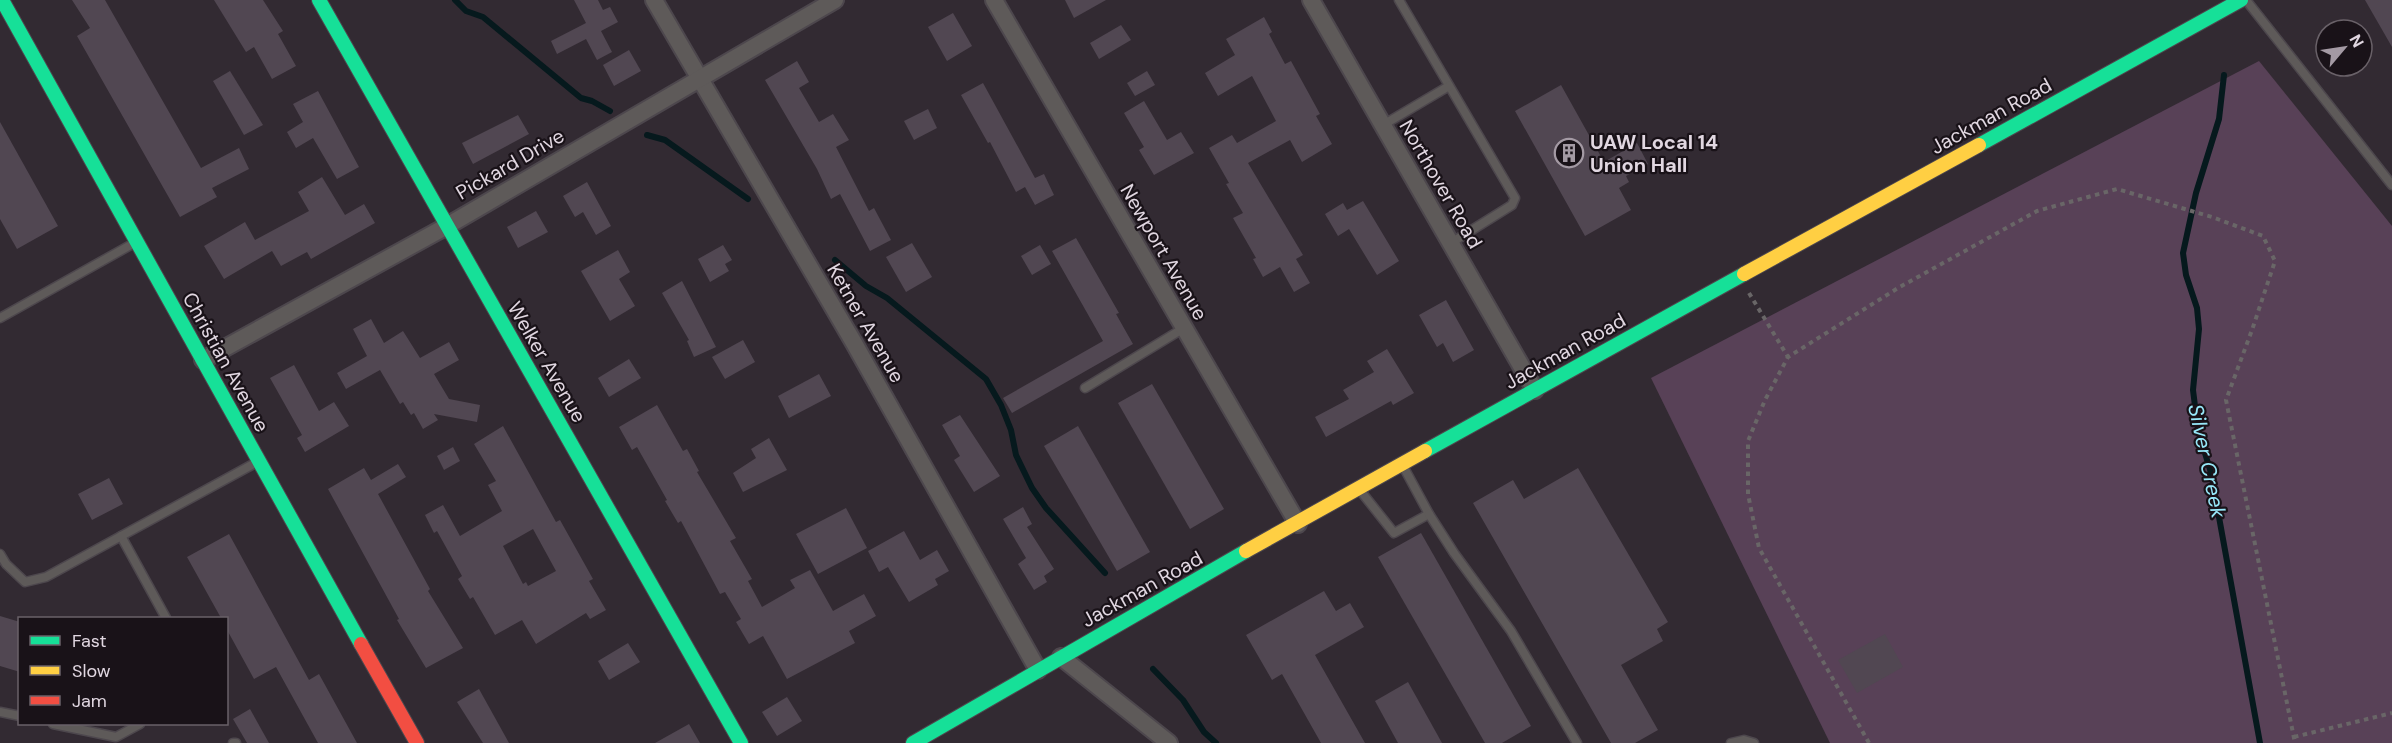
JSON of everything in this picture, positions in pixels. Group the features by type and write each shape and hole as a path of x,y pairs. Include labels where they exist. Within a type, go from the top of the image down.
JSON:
{"street":[{"name":"Welker Avenue","path":"319,0 741,743"},
{"name":"Ketner Avenue","path":"654,0 854,343 1038,670"},
{"name":"Pickard Drive","path":"203,360 447,226 835,0"},
{"name":"Newport Avenue","path":"994,0 1298,524"},
{"name":"Northover Road","path":"1311,0 1535,390"},
{"name":"Jackman Road","path":"913,743 1535,390 2241,0"},
{"name":"Christian Avenue","path":"3,10 203,360 417,743"},
{"path":"1061,657 1169,743"}],"lane":[{"path":"1399,0 1515,198 1512,205 1451,243"},
{"path":"2246,0 2392,185"},
{"path":"1383,125 1449,86"},
{"path":"0,318 136,242"},
{"path":"1085,388 1184,328"},
{"path":"0,554 6,564 25,582 46,578 259,460"},
{"path":"1402,465 1454,553 1511,631 1577,743"},
{"path":"1359,489 1394,533 1429,514"},
{"path":"121,536 165,617"},
{"path":"0,712 18,716"},
{"path":"62,725 116,737 137,725"},
{"path":"1731,743 1744,740 1754,743"}],"path":[{"path":"1869,743 1758,548 1748,494 1748,441 1765,400 1788,357 1898,288 2037,211 2117,189 2212,217 2264,236 2275,261 2226,400 2295,743"},
{"path":"1739,277 1788,357"},
{"path":"2294,737 2392,713"}],"shaded area":[{"path":"2259,61 2392,226 2392,743 1830,743 1651,378"}],"building":[{"path":"72,0 105,0 201,168 239,148 249,169 212,188 217,197 180,217 77,36 90,28"},
{"path":"214,0 263,0 283,31 278,34 296,66 272,79 254,47 246,52"},
{"path":"574,0 598,0 603,10 610,7 618,22 601,31 612,52 597,60 586,39 557,54 551,41 586,23"},
{"path":"1065,0 1106,0 1074,18"},
{"path":"2365,0 2392,0 2392,47"},
{"path":"953,13 972,46 947,61 928,27"},
{"path":"1264,17 1272,32 1269,34 1285,64 1291,61 1320,114 1316,116 1332,144 1302,162 1290,140 1248,163 1303,255 1296,259 1310,283 1294,292 1280,267 1263,277 1253,259 1256,258 1233,218 1243,213 1209,148 1232,135 1237,143 1276,121 1252,76 1218,96 1205,73 1235,55 1226,39"},
{"path":"1121,25 1131,40 1099,59 1090,43"},
{"path":"629,50 641,71 614,86 603,65"},
{"path":"797,61 809,82 799,88 819,122 833,114 849,140 836,147 869,211 874,208 891,240 870,251 840,194 831,199 817,169 765,80"},
{"path":"230,71 263,125 244,135 213,81"},
{"path":"1147,71 1155,85 1135,96 1127,83"},
{"path":"983,83 1035,178 1044,174 1054,195 1035,205 1025,187 1016,192 990,142 988,143 961,95"},
{"name":"UAW Local 14 Union Hall","path":"1561,85 1604,162 1637,143 1648,164 1626,176 1629,182 1619,188 1631,210 1585,236 1515,111"},
{"path":"318,91 359,167 337,179 313,138 296,148 287,132 303,122 293,104"},
{"path":"1144,101 1167,140 1181,132 1194,153 1154,175 1139,150 1144,147 1124,113"},
{"path":"928,109 937,128 914,140 904,121"},
{"path":"518,115 529,134 473,164 462,143"},
{"path":"0,122 58,226 17,249 0,219"},
{"path":"322,177 345,215 364,204 375,223 311,259 307,252 281,266 272,251 224,279 204,246 245,222 255,240 309,211 298,192"},
{"path":"587,182 611,226 596,235 583,212 575,217 563,196"},
{"path":"1363,201 1399,261 1377,275 1349,229 1338,236 1325,214 1343,203 1347,210"},
{"path":"536,211 548,232 518,248 507,227"},
{"path":"1076,238 1119,313 1116,314 1133,344 1012,413 1003,398 1103,341 1052,251"},
{"path":"912,243 932,277 906,292 886,257"},
{"path":"723,245 732,260 725,264 729,271 710,282 698,259"},
{"path":"1040,245 1051,264 1032,275 1021,256"},
{"path":"618,250 630,272 619,279 635,306 610,321 581,271"},
{"path":"682,281 716,347 694,357 687,341 689,340 662,293"},
{"path":"1446,300 1474,350 1453,362 1443,343 1437,347 1419,315"},
{"path":"371,319 384,343 403,331 420,358 449,342 459,360 434,374 449,399 480,405 477,422 434,414 438,420 423,429 414,413 411,415 403,402 400,404 380,370 346,389 337,373 367,356 353,329"},
{"path":"743,340 755,362 725,379 712,357"},
{"path":"1387,349 1414,393 1393,405 1391,401 1326,437 1315,417 1349,399 1343,390 1374,372 1367,361"},
{"path":"629,359 641,378 609,397 598,378"},
{"path":"294,365 319,411 334,402 349,426 305,452 297,438 302,435 270,378"},
{"path":"819,374 831,396 789,418 778,396"},
{"path":"1152,384 1224,509 1190,529 1118,403"},
{"path":"657,405 683,451 687,449 699,471 697,472 736,538 730,541 752,579 748,581 762,607 795,588 790,580 810,570 833,611 864,594 876,616 849,631 855,643 787,679 763,636 749,644 736,622 741,619 725,592 720,594 681,521 678,523 665,501 667,500 637,447 632,450 619,427"},
{"path":"960,415 1000,476 974,492 954,460 960,456 942,425"},
{"path":"503,426 556,522 560,520 593,579 589,581 606,610 590,619 586,613 536,644 522,620 495,635 473,597 470,599 458,579 462,576 437,531 434,533 425,515 443,505 460,536 502,511 488,485 496,481 474,444","holes":["533,529 556,571 528,586 526,582 523,584 503,546"]},
{"path":"1078,426 1150,552 1117,571 1044,446"},
{"path":"769,438 787,470 743,492 733,473 756,458 751,449"},
{"path":"453,447 460,461 444,470 437,456"},
{"path":"398,464 406,477 378,494 430,589 428,591 463,648 426,668 397,620 399,619 328,489 364,468 371,480"},
{"path":"1578,468 1668,622 1657,629 1663,641 1621,665 1658,730 1635,743 1611,743 1473,503 1513,480 1524,499"},
{"path":"109,478 123,504 92,520 78,494"},
{"path":"1023,507 1032,524 1027,527 1054,569 1044,576 1047,582 1034,590 1018,564 1026,558 1003,519"},
{"path":"846,508 867,548 818,574 796,534"},
{"path":"904,531 920,560 937,550 949,571 935,579 938,585 909,602 888,567 879,572 868,551"},
{"path":"1421,533 1531,726 1502,743 1485,743 1378,557"},
{"path":"229,534 309,680 319,674 357,743 318,743 276,667 254,679 228,632 228,617 220,617 187,557"},
{"path":"1324,591 1336,611 1350,603 1364,627 1315,655 1365,743 1321,743 1282,674 1272,680 1246,635"},
{"path":"0,616 18,621 18,671 0,666"},
{"path":"1885,634 1903,667 1857,693 1838,660"},
{"path":"628,643 640,662 609,680 598,661"},
{"path":"1408,682 1442,743 1398,743 1375,701"},
{"path":"479,689 509,743 483,743 457,702"},
{"path":"787,697 802,721 777,736 762,712"},
{"path":"250,709 269,743 247,743 233,719"},
{"path":"689,724 700,743 655,743"}],"waterway":[{"path":"455,0 466,11 483,17 581,98 610,111"},
{"name":"Silver Creek","path":"2224,75 2219,119 2196,193 2183,253 2186,275 2197,308 2199,329 2193,390 2198,430 2211,473 2260,743"},
{"path":"647,135 665,140 748,199"},
{"path":"835,260 866,286 887,298 986,379 1001,405 1011,430 1016,455 1032,488 1046,508 1105,573"},
{"path":"1153,669 1183,700 1204,732 1216,743"}],"traffic: fast":[{"path":"2,0 361,644"},
{"path":"319,0 741,743"},
{"path":"1979,145 2241,0"},
{"path":"1425,451 1744,274"},
{"path":"913,743 1246,551"}],"traffic: slow":[{"path":"1744,274 1979,145"},
{"path":"1246,551 1425,451"}],"traffic: jam":[{"path":"361,644 417,743"}],"place":[{"name":"UAW Local 14 Union Hall","path":"1569,153"}]}
